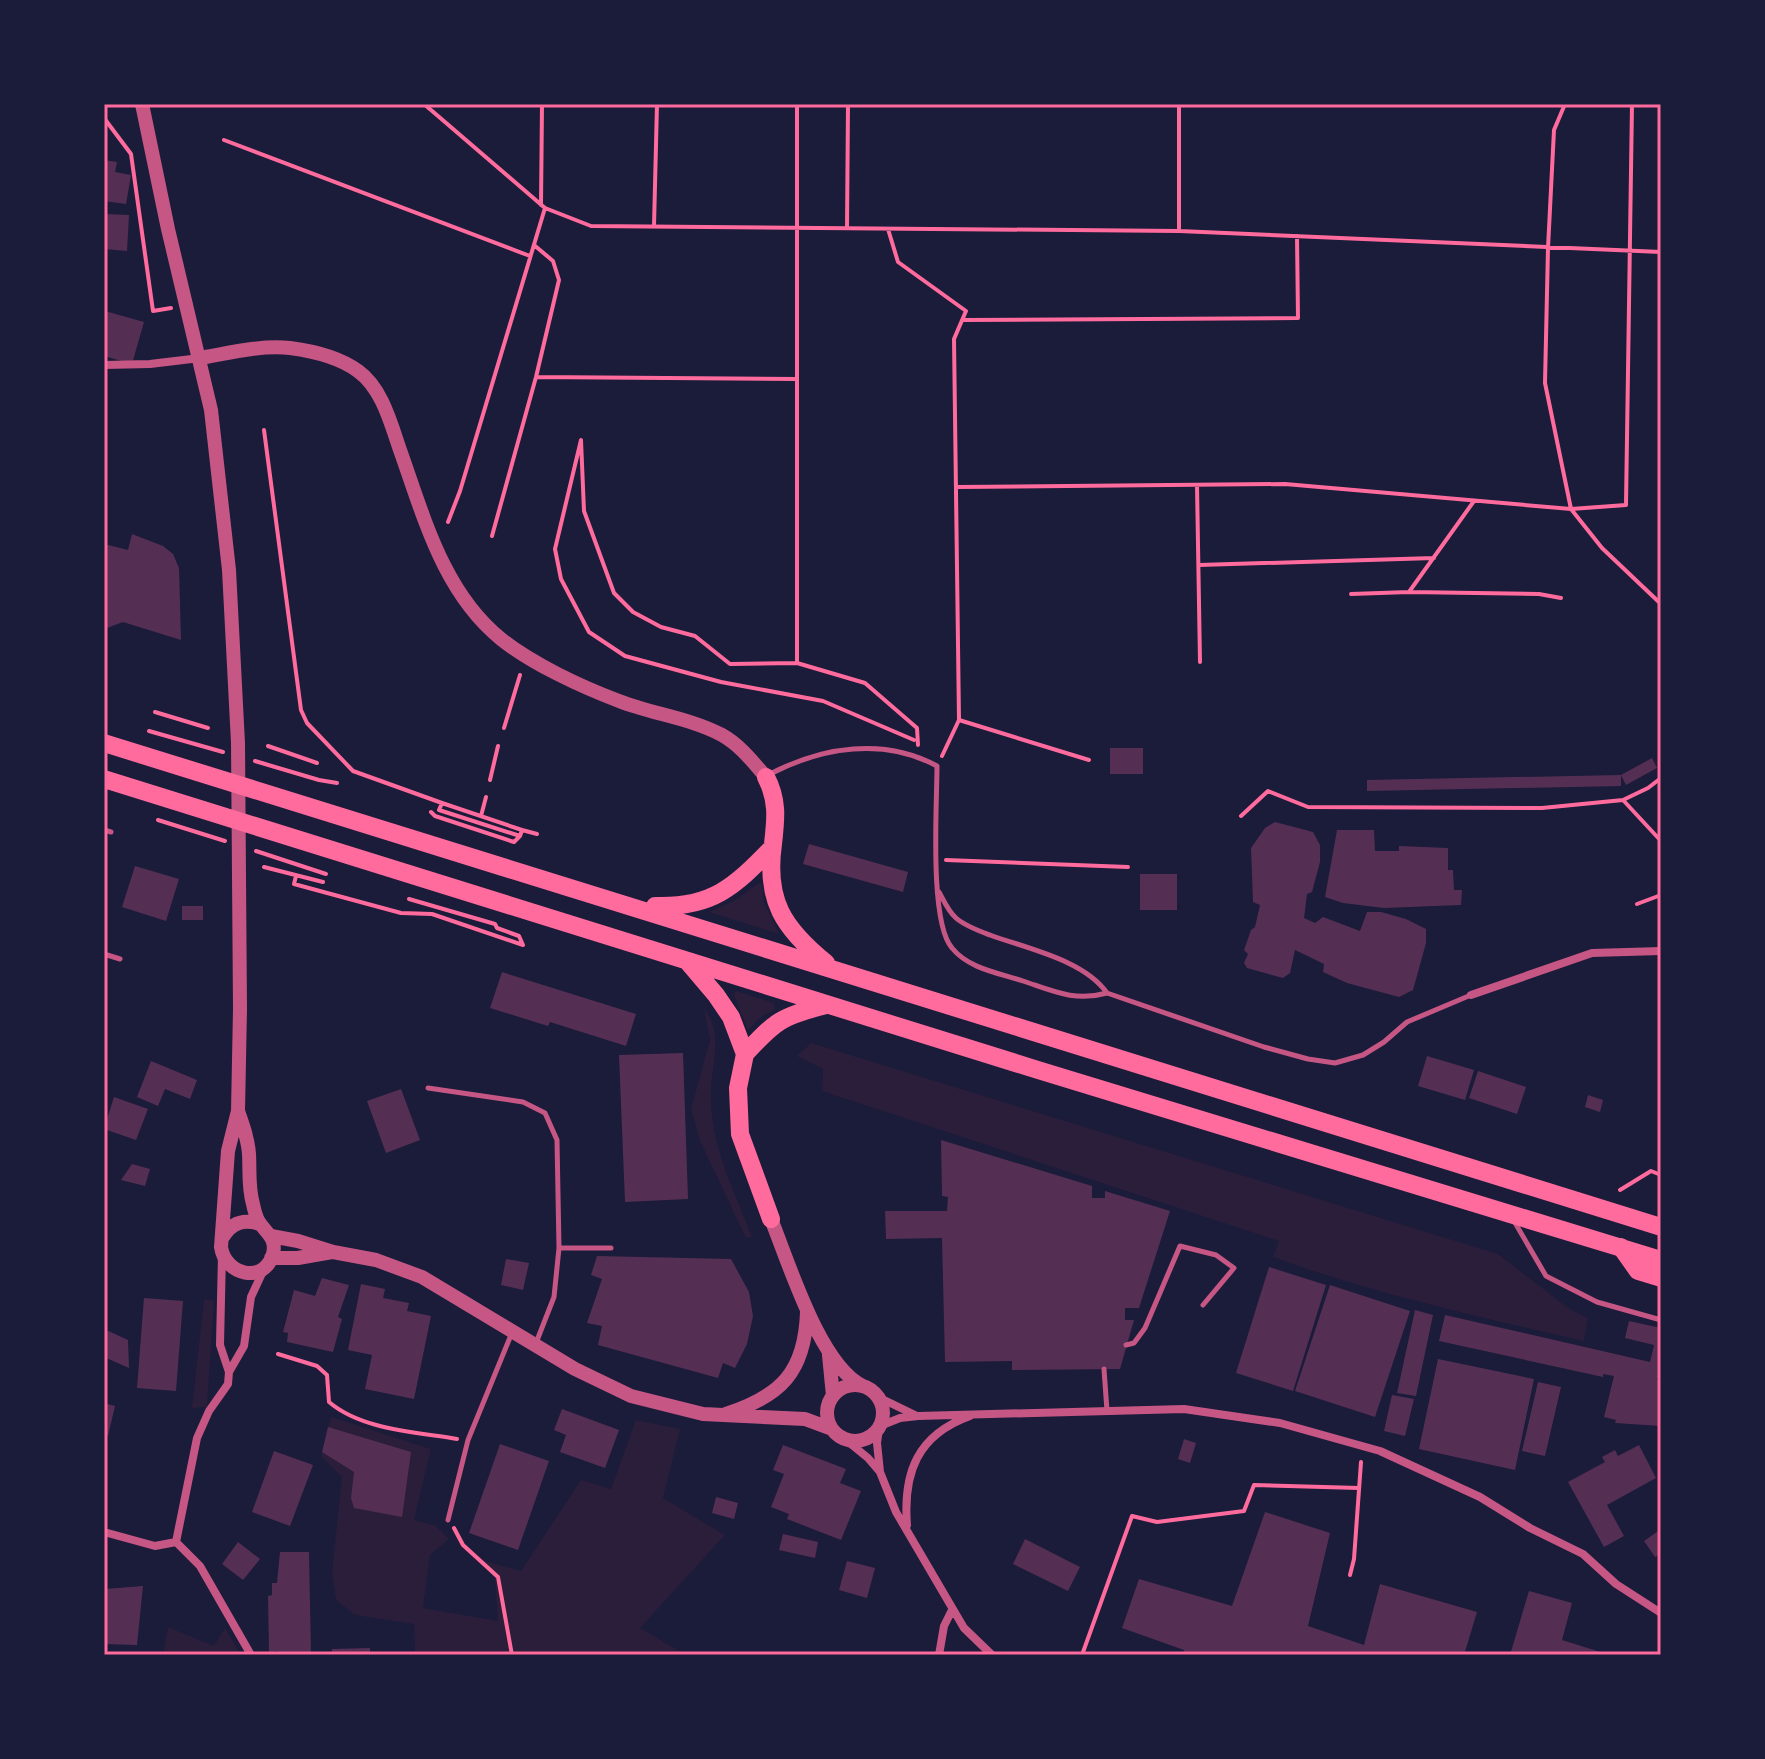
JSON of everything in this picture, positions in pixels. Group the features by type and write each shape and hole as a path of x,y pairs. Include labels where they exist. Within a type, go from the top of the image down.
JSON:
{"highway":[{"path":"104,743 1661,1227"},
{"path":"766,777 776,804 770,884 781,915 802,944 834,970"},
{"path":"104,779 1661,1260"},
{"path":"632,906 682,907 714,897 743,879 772,848"},
{"path":"686,960 731,1017 745,1054"},
{"path":"771,1219 740,1134 738,1088 745,1054 773,1024 798,1012 829,1004"},
{"path":"1621,1247 1638,1271 1661,1278"}],"street":[{"path":"142,104 211,410 224,509 233,631 239,793 238,1111 228,1151 220,1345 229,1372 228,1384 209,1411 197,1438 176,1542"},
{"path":"104,365 150,364 252,349 288,348 335,358 361,372 384,404 424,518 451,581 484,622 502,639 571,681 619,701 722,735 745,752 766,777"},
{"path":"1471,995 1592,953 1661,951"},
{"path":"229,1372 244,1346 251,1297 274,1247 271,1236 260,1224 252,1201 249,1151 238,1111"},
{"path":"771,1219 829,1354 851,1381 918,1416"},
{"path":"260,1224 249,1221 229,1228 222,1247 226,1262 238,1272 249,1274 268,1263 333,1252"},
{"path":"271,1236 376,1260 422,1277 575,1369 631,1396 718,1416 790,1418 818,1423 846,1440 880,1472"},
{"path":"718,1416 762,1399 791,1375 801,1356 807,1308"},
{"path":"829,1354 832,1398 827,1414 832,1429"},
{"path":"790,1418 820,1407 844,1387 863,1386"},
{"path":"878,1397 884,1413 879,1428 877,1455 880,1472 896,1512 964,1628 992,1655"},
{"path":"846,1440 864,1440 879,1428 900,1418 918,1416 1184,1409 1280,1423 1380,1451 1480,1497 1530,1528 1583,1554 1616,1584 1661,1613"},
{"path":"907,1530 908,1483 915,1459 950,1425 976,1414"},
{"path":"104,1532 155,1546 176,1542"},
{"path":"176,1542 200,1566 251,1655"},
{"path":"939,1655 944,1626 952,1610"}],"lane":[{"path":"766,777 799,759 849,748 881,749 918,756 937,766 939,916 943,933 951,947 970,964 1058,992 1088,999 1107,993"},
{"path":"939,892 957,919 978,930 1081,968 1098,981 1107,993 1308,1059 1335,1063 1363,1055 1407,1022 1471,995"},
{"path":"104,954 120,959"},
{"path":"428,1088 523,1102 545,1113 557,1140 559,1248 554,1297 535,1346"},
{"path":"1510,1213 1546,1276 1597,1302 1661,1320"},
{"path":"1126,1345 1134,1343 1145,1328 1180,1246 1216,1255 1234,1268 1203,1305"},
{"path":"559,1248 611,1248"},
{"path":"448,1520 468,1440 513,1331"},
{"path":"1104,1369 1107,1411"}],"path":[{"path":"424,104 543,206 591,226 1179,231 1661,252"},
{"path":"448,522 534,245 543,206 542,104"},
{"path":"654,227 657,104"},
{"path":"797,104 797,663"},
{"path":"847,228 848,104"},
{"path":"1179,104 1179,231"},
{"path":"1565,104 1554,130 1545,383 1571,509 1602,548 1661,604"},
{"path":"956,487 1285,484 1571,509 1626,505 1632,104"},
{"path":"104,118 131,154 153,311 171,308"},
{"path":"224,140 530,256"},
{"path":"888,229 898,262 966,311 954,339 959,720 937,766"},
{"path":"963,320 1298,318 1297,236"},
{"path":"492,536 559,280 553,261 534,245"},
{"path":"536,377 797,379"},
{"path":"264,430 301,710 307,723 353,771 521,833"},
{"path":"914,740 823,701 721,682 625,656 589,632 561,579 555,549 581,440 584,511 614,593 633,612 661,627 695,636 730,664 797,663 865,683 917,728 918,756"},
{"path":"1197,485 1200,662"},
{"path":"1409,592 1474,501"},
{"path":"1199,565 1434,558"},
{"path":"1351,594 1539,594 1561,598"},
{"path":"504,728 520,675"},
{"path":"155,712 208,728"},
{"path":"959,720 1089,760"},
{"path":"149,731 163,733"},
{"path":"268,746 317,763"},
{"path":"490,780 498,746"},
{"path":"1241,816 1268,791 1308,807 1542,808 1623,800 1661,778"},
{"path":"319,780 337,783"},
{"path":"481,816 486,797"},
{"path":"1623,800 1661,841"},
{"path":"442,803 439,810 479,826 537,834"},
{"path":"431,812 435,816 514,842 521,833"},
{"path":"936,860 1128,867"},
{"path":"264,867 323,882"},
{"path":"311,869 326,874"},
{"path":"296,876 294,884 341,899 401,913 432,914 523,945 519,936 497,928 495,924 409,899"},
{"path":"1637,904 1661,895"},
{"path":"451,921 453,913"},
{"path":"1620,1190 1651,1171 1661,1175"},
{"path":"278,1354 317,1366 327,1375 329,1402 341,1413 391,1428 468,1440"},
{"path":"1350,1575 1354,1559 1361,1462"},
{"path":"1082,1655 1132,1516 1157,1522 1244,1511 1254,1485 1359,1488"},
{"path":"448,1520 463,1545 498,1577 512,1655"}],"shaded area":[{"path":"759,883 779,934 709,912 734,901"},
{"path":"736,991 774,1003 775,1010 762,1016 748,1030 734,995"},
{"path":"704,1008 715,1037 711,1087 714,1127 723,1164 752,1237 746,1238 700,1141 691,1109 710,1040"},
{"path":"811,1043 1498,1254 1568,1308 1588,1318 1584,1341 1427,1304 1311,1270 1273,1257 1279,1241 822,1091 823,1069 797,1056"},
{"path":"204,1300 214,1300 207,1407 192,1408"},
{"path":"331,1417 431,1449 414,1520 436,1526 449,1539 430,1555 423,1608 498,1621 495,1578 475,1558 521,1571 581,1480 611,1489 636,1420 680,1429 663,1498 725,1535 640,1628 686,1655 415,1655 414,1624 355,1615 336,1600 332,1572 342,1477 321,1456"},
{"path":"168,1627 214,1646 225,1628 241,1655 163,1655"}],"building":[{"path":"104,160 117,162 115,172 131,175 126,204 104,201"},
{"path":"104,214 129,215 127,251 104,249"},
{"path":"105,311 144,322 132,364 104,356"},
{"path":"132,534 163,546 173,554 179,568 181,640 123,622 104,629 104,544 128,550"},
{"path":"1110,748 1143,748 1143,774 1110,774"},
{"path":"1652,758 1657,768 1626,785 1621,775"},
{"path":"1621,775 1621,786 1367,791 1367,780"},
{"path":"1275,822 1313,832 1320,845 1320,862 1312,892 1307,894 1304,918 1315,923 1323,917 1360,931 1367,912 1381,912 1426,929 1426,943 1413,990 1399,997 1347,983 1323,972 1324,964 1295,950 1290,973 1283,978 1247,968 1244,963 1248,954 1244,950 1255,927 1260,905 1253,902 1251,848 1265,828"},
{"path":"1337,830 1374,830 1375,851 1399,851 1399,846 1448,848 1448,870 1453,870 1454,890 1462,890 1461,905 1384,908 1343,903 1325,897"},
{"path":"809,844 908,872 903,892 803,864"},
{"path":"135,866 179,879 166,921 122,907"},
{"path":"1140,874 1177,874 1177,910 1140,910"},
{"path":"182,906 203,906 203,920 182,920"},
{"path":"502,972 636,1014 626,1046 550,1022 548,1026 490,1008"},
{"path":"683,1053 688,1199 625,1202 619,1055"},
{"path":"1427,1056 1474,1070 1465,1100 1418,1086"},
{"path":"151,1061 197,1080 190,1099 165,1089 158,1106 137,1097"},
{"path":"1478,1071 1526,1087 1517,1114 1469,1098"},
{"path":"401,1089 420,1140 386,1153 367,1101"},
{"path":"1588,1095 1603,1100 1600,1112 1585,1107"},
{"path":"114,1097 148,1109 136,1140 104,1129"},
{"path":"941,1140 1092,1186 1092,1198 1105,1198 1105,1191 1170,1211 1139,1308 1125,1308 1125,1320 1134,1320 1120,1369 1012,1370 1012,1361 945,1362 942,1238 886,1239 885,1211 947,1211 948,1197 942,1196"},
{"path":"132,1164 150,1169 145,1186 121,1180"},
{"path":"597,1256 731,1259 749,1292 753,1316 747,1344 735,1368 723,1363 718,1378 598,1345 602,1326 587,1323 602,1279 591,1275"},
{"path":"506,1259 529,1263 523,1290 501,1285"},
{"path":"1269,1267 1326,1285 1293,1391 1236,1373"},
{"path":"322,1278 349,1285 338,1317 342,1319 333,1352 287,1342 288,1333 283,1332 294,1290 315,1296"},
{"path":"361,1284 385,1289 383,1298 409,1303 407,1311 431,1316 414,1399 365,1389 372,1355 348,1350"},
{"path":"1330,1285 1410,1311 1375,1417 1295,1391"},
{"path":"144,1298 183,1301 176,1391 137,1388"},
{"path":"1415,1310 1433,1315 1416,1396 1397,1393"},
{"path":"1445,1315 1650,1362 1654,1345 1625,1338 1629,1321 1661,1328 1661,1375 1657,1380 1661,1380 1661,1426 1615,1423 1616,1420 1604,1417 1614,1376 1603,1374 1603,1377 1439,1341"},
{"path":"104,1329 128,1340 129,1368 104,1357"},
{"path":"1438,1359 1534,1379 1515,1470 1419,1449"},
{"path":"1538,1382 1561,1387 1545,1456 1522,1451"},
{"path":"1392,1395 1414,1399 1405,1436 1384,1431"},
{"path":"104,1403 115,1406 108,1436 104,1435"},
{"path":"562,1409 619,1430 605,1468 560,1452 566,1435 554,1430"},
{"path":"328,1427 411,1452 402,1517 354,1508 351,1498 354,1472 322,1452"},
{"path":"1184,1439 1196,1443 1190,1463 1178,1459"},
{"path":"500,1444 549,1461 518,1550 469,1533"},
{"path":"783,1445 846,1469 840,1483 861,1491 841,1540 787,1519 789,1514 771,1507 784,1474 773,1470"},
{"path":"1639,1445 1656,1478 1607,1505 1624,1536 1604,1547 1568,1482 1605,1462 1602,1457 1615,1450 1618,1456"},
{"path":"274,1451 313,1465 290,1526 252,1512"},
{"path":"716,1497 738,1503 734,1519 712,1513"},
{"path":"1265,1512 1330,1533 1308,1626 1364,1645 1380,1584 1477,1612 1464,1655 1183,1655 1184,1650 1122,1628 1139,1579 1232,1606"},
{"path":"1661,1529 1661,1553 1655,1557 1644,1541"},
{"path":"783,1534 818,1542 815,1558 779,1550"},
{"path":"1025,1539 1080,1567 1068,1591 1013,1564"},
{"path":"238,1542 260,1559 243,1580 222,1564"},
{"path":"280,1552 309,1552 311,1655 269,1652 268,1596 272,1595 272,1583 277,1583"},
{"path":"847,1561 875,1568 867,1598 839,1590"},
{"path":"143,1586 137,1645 104,1644 105,1589"},
{"path":"1529,1591 1572,1603 1562,1640 1610,1655 1510,1655"},
{"path":"370,1648 370,1655 332,1655 332,1649"}]}
